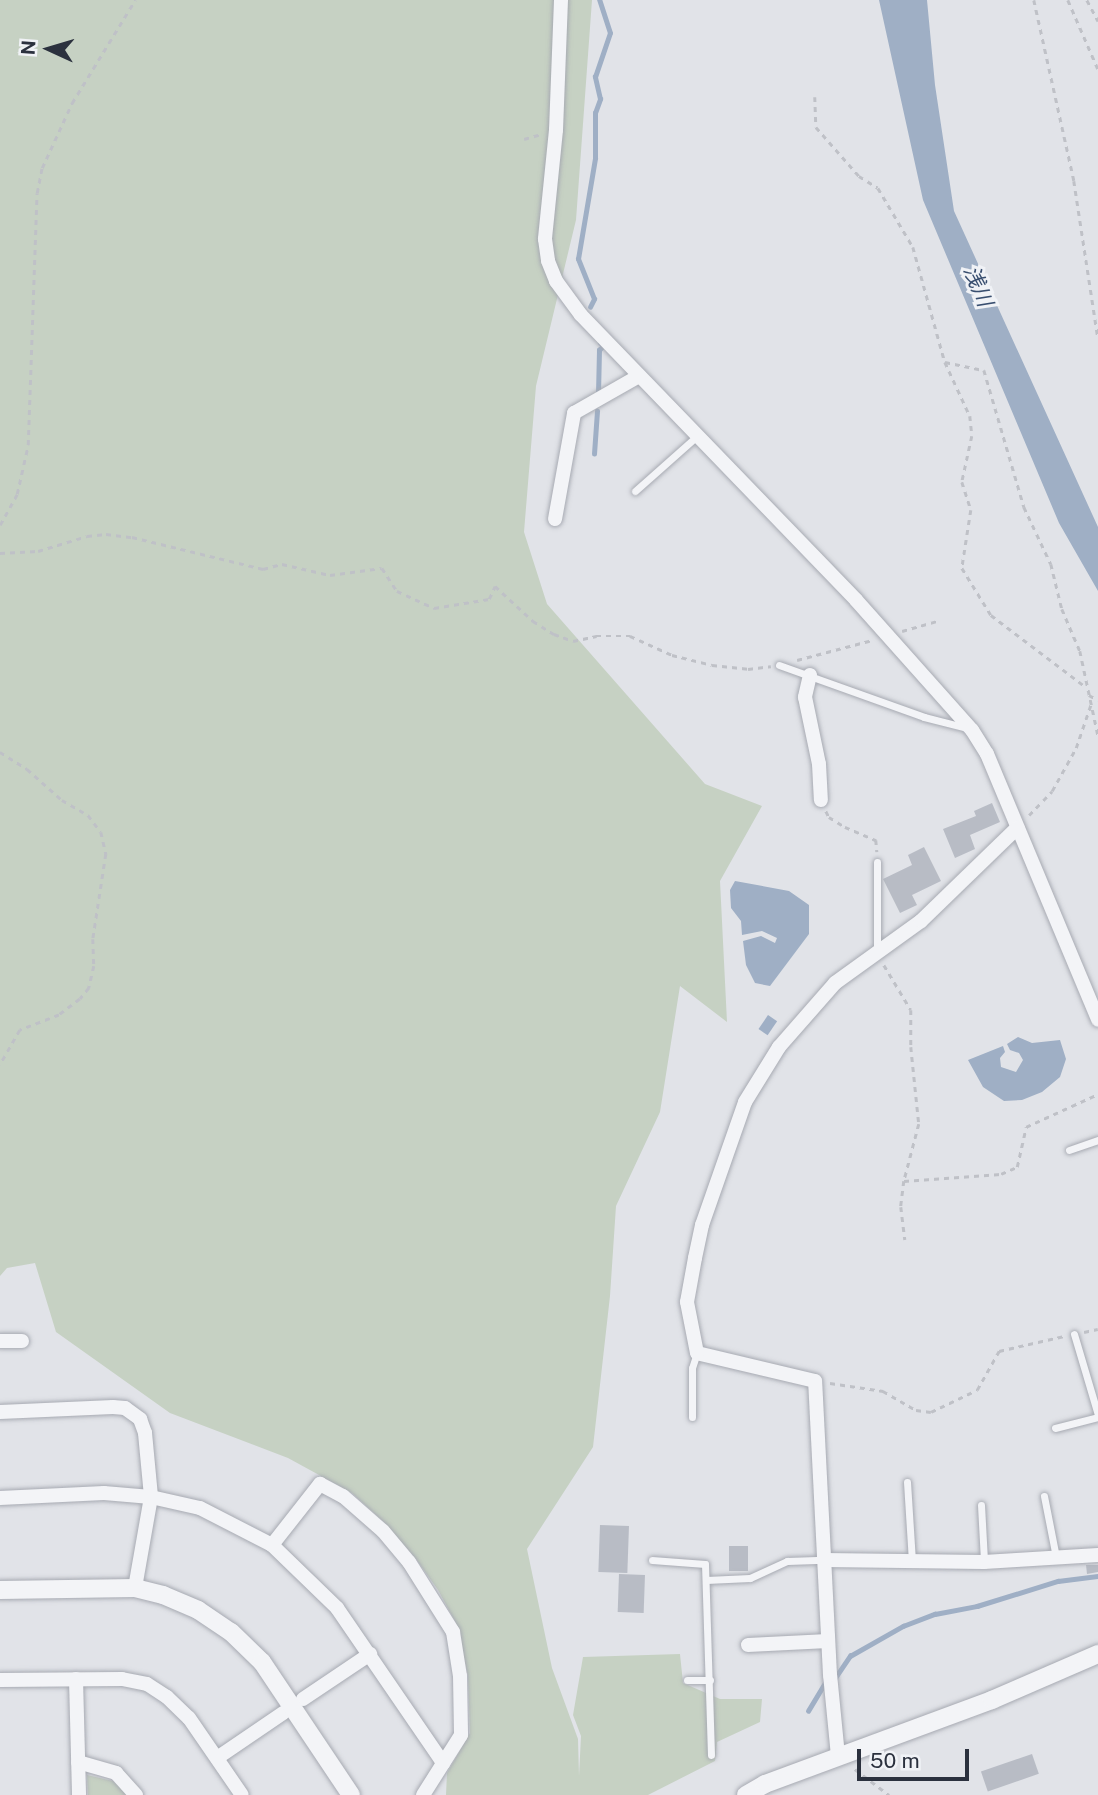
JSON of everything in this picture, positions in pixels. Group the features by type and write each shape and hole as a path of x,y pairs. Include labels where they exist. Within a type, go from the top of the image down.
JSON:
{"street":[{"path":"561,0 556,130 545,239 548,261 556,281 581,315 888,636 972,730 987,754 1098,1020"},
{"path":"555,519 574,413 639,376"},
{"path":"810,675 805,697 819,764 821,800"},
{"path":"838,1756 828,1641 815,1381 698,1353 687,1302 695,1258 709,1203 745,1102 764,1068 816,1001 848,972 936,908 1017,828"},
{"path":"0,1341 22,1341"},
{"path":"0,1412 125,1408 140,1419 145,1433 151,1497 135,1588"},
{"path":"272,1545 320,1484 343,1496 383,1531 409,1562 453,1632 460,1676 461,1735 423,1795"},
{"path":"0,1497 104,1493 151,1497 200,1508 272,1545 337,1608 443,1763"},
{"path":"824,1560 984,1562 1098,1555"},
{"path":"0,1590 135,1588 163,1595 198,1610 231,1632 262,1662 351,1795"},
{"path":"748,1645 828,1641"},
{"path":"303,1699 370,1654"},
{"path":"746,1795 765,1784 992,1700 1098,1654"},
{"path":"76,1679 79,1795"},
{"path":"0,1680 122,1679 147,1684 167,1697 189,1718 242,1795"},
{"path":"217,1758 283,1713"},
{"path":"78,1762 116,1773 136,1795"}],"lane":[{"path":"635,491 697,436"},
{"path":"779,665 924,717 972,730"},
{"path":"877,862 877,953"},
{"path":"1069,1150 1098,1140"},
{"path":"1055,1428 1098,1416 1074,1334"},
{"path":"692,1417 692,1368 698,1353"},
{"path":"907,1482 912,1561"},
{"path":"1044,1496 1056,1558"},
{"path":"981,1505 984,1562"},
{"path":"652,1560 705,1564 711,1755"},
{"path":"706,1580 750,1578 787,1561 824,1560"},
{"path":"687,1680 710,1680"}],"path":[{"path":"0,525 17,494 28,445 37,193 42,168 72,103 135,0"},
{"path":"1034,0 1074,181 1098,338"},
{"path":"1068,0 1098,69"},
{"path":"1087,0 1098,21"},
{"path":"815,97 816,127 859,176 878,188 913,247 945,362 970,416 972,436 962,482 971,510 962,568 990,615 1086,687"},
{"path":"945,362 984,370 1024,507 1051,564 1062,609 1080,651 1098,735"},
{"path":"0,553 38,551 87,536 106,534 132,537 178,550 215,555 263,569 282,564 330,575 382,569 397,591 434,608 489,599 495,586 533,621 554,634 573,641 596,636 630,636 672,655 712,665 748,669 779,665 937,621"},
{"path":"1089,695 1098,700"},
{"path":"1017,828 1052,791 1082,737 1091,702"},
{"path":"0,1065 20,1030 59,1014 80,999 89,988 106,854 101,832 89,815 62,800 27,769 1,754"},
{"path":"821,800 829,817 876,840 877,862"},
{"path":"877,953 911,1010 911,1047 919,1124 904,1181 901,1207 905,1240"},
{"path":"904,1181 1001,1174 1017,1167 1026,1127 1098,1094"},
{"path":"815,1381 883,1391 916,1409 931,1412 977,1390 999,1351 1098,1329"},
{"path":"838,1756 889,1795"}],"green space":[{"path":"0,0 592,0 576,220 536,386 524,532 547,604 705,784 762,806 720,881 727,1022 680,986 660,1112 616,1206 610,1296 593,1447 527,1549 552,1668 578,1739 579,1776 581,1736 573,1715 583,1657 680,1654 683,1683 720,1699 762,1699 760,1722 717,1742 715,1761 648,1795 446,1795 447,1773 470,1733 468,1676 457,1625 438,1590 416,1559 385,1523 352,1493 288,1458 170,1413 56,1332 35,1263 7,1268 0,1276"},
{"path":"87,1775 113,1781 128,1795 88,1795"}],"water":[{"name":"浅川","path":"879,0 927,0 935,85 954,211 1098,527 1098,591 1059,523 923,200"},
{"path":"735,881 789,891 809,905 809,934 770,986 755,983 746,965 743,941 761,936 775,943 777,938 762,931 742,935 741,921 731,908 730,890"},
{"path":"768,1015 777,1021 768,1035 758,1029"},
{"path":"1018,1037 1032,1043 1060,1040 1066,1059 1060,1077 1042,1092 1022,1100 1004,1101 983,1087 968,1060 1003,1046 1005,1052 1000,1058 1001,1067 1016,1072 1023,1060 1019,1053 1010,1050 1007,1044"}],"building":[{"path":"992,803 1000,822 970,835 975,849 955,858 943,829 976,816 974,811"},
{"path":"924,847 941,881 912,895 917,905 900,913 883,879 912,865 908,855"},
{"path":"600,1525 629,1526 627,1573 598,1572"},
{"path":"729,1546 748,1546 748,1571 729,1571"},
{"path":"1086,1565 1098,1565 1098,1572 1087,1574"},
{"path":"619,1574 645,1575 644,1613 618,1612"},
{"path":"1032,1754 1039,1774 988,1791 981,1772"}],"waterway":[{"path":"590,307 594,299 578,259 595,158 595,113 600,99 595,77 610,33 599,0"},
{"path":"598,394 599,350 603,346 600,343"},
{"path":"594,454 597,411"},
{"path":"808,1711 826,1681 835,1678 850,1656 903,1626 935,1614 977,1606 1058,1581 1098,1576"}]}
